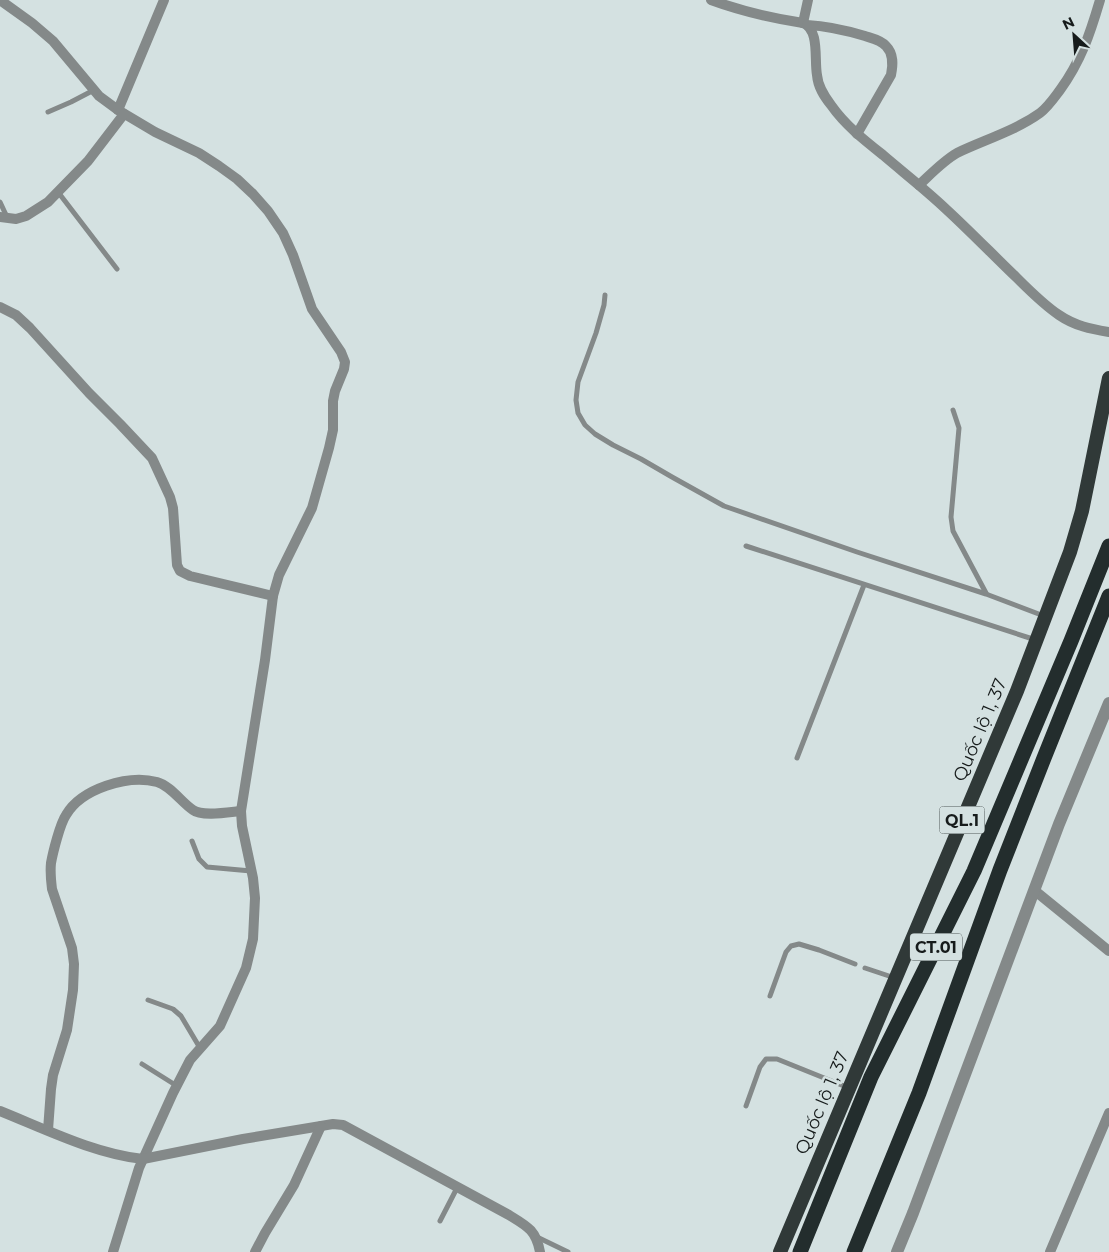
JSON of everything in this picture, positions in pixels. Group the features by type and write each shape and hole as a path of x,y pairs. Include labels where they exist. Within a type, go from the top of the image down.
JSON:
{"highway":[{"name":"Quốc lộ 1, 37","path":"780,1252 1017,692 1046,617 1070,552 1082,511 1109,378"},
{"name":"CT.01","path":"800,1252 872,1077 974,871 1109,546"},
{"name":"CT.01","path":"854,1252 919,1093 1003,861 1109,596"}],"street":[{"path":"0,0 53,41 99,96 121,112 155,132 199,153 220,166 253,194 268,211 283,233 312,309 341,352 345,362 334,396 333,430 329,448 312,508 279,575 273,596 265,660 241,811 255,898 253,939 246,968 220,1026 190,1060 177,1086 136,1176 113,1252"},
{"path":"4,217 16,219 26,216 48,202 88,161 121,112 164,0"},
{"path":"711,0 735,9 772,18 842,29 872,38 887,46 892,55 893,66 891,75 857,134"},
{"path":"805,24 808,0"},
{"path":"919,185 946,160 1032,118 1049,105 1079,59 1090,33 1100,0"},
{"path":"805,24 811,28 814,35 817,76 821,91 832,108 857,134 947,210 1037,298 1058,315 1086,328 1109,332"},
{"path":"0,307 16,315 30,328 152,458 173,508 177,565 180,571 190,576 273,596"},
{"path":"897,1252 1058,824 1109,703"},
{"path":"48,1130 51,1089 67,1030 73,990 74,964 72,948 52,889 51,880 51,863 66,815 76,803 92,792 119,782 141,780 159,782 179,796 193,811 201,814 241,811"},
{"path":"1034,890 1109,951"},
{"path":"0,1111 77,1142 127,1157 143,1159 243,1139 333,1124 343,1125 458,1186 528,1227 536,1237 540,1252"},
{"path":"1050,1252 1109,1113"},
{"path":"255,1252 294,1185 321,1126"}],"lane":[{"path":"48,112 94,90"},
{"path":"58,192 117,269"},
{"path":"0,202 4,217"},
{"path":"605,295 596,333 578,382 576,400 578,413 585,426 590,430 613,445 724,506 986,594 1046,617"},
{"path":"953,410 959,428 951,517 953,531 986,594"},
{"path":"746,546 1036,640"},
{"path":"797,758 864,585"},
{"path":"192,841 199,859 207,867 251,871"},
{"path":"770,996 786,952 791,946 799,944 855,964"},
{"path":"865,968 895,978"},
{"path":"148,1000 178,1012 200,1048"},
{"path":"746,1106 760,1067 766,1059 777,1059 849,1088"},
{"path":"142,1064 177,1086"},
{"path":"440,1221 458,1186"},
{"path":"536,1237 568,1252"}]}
